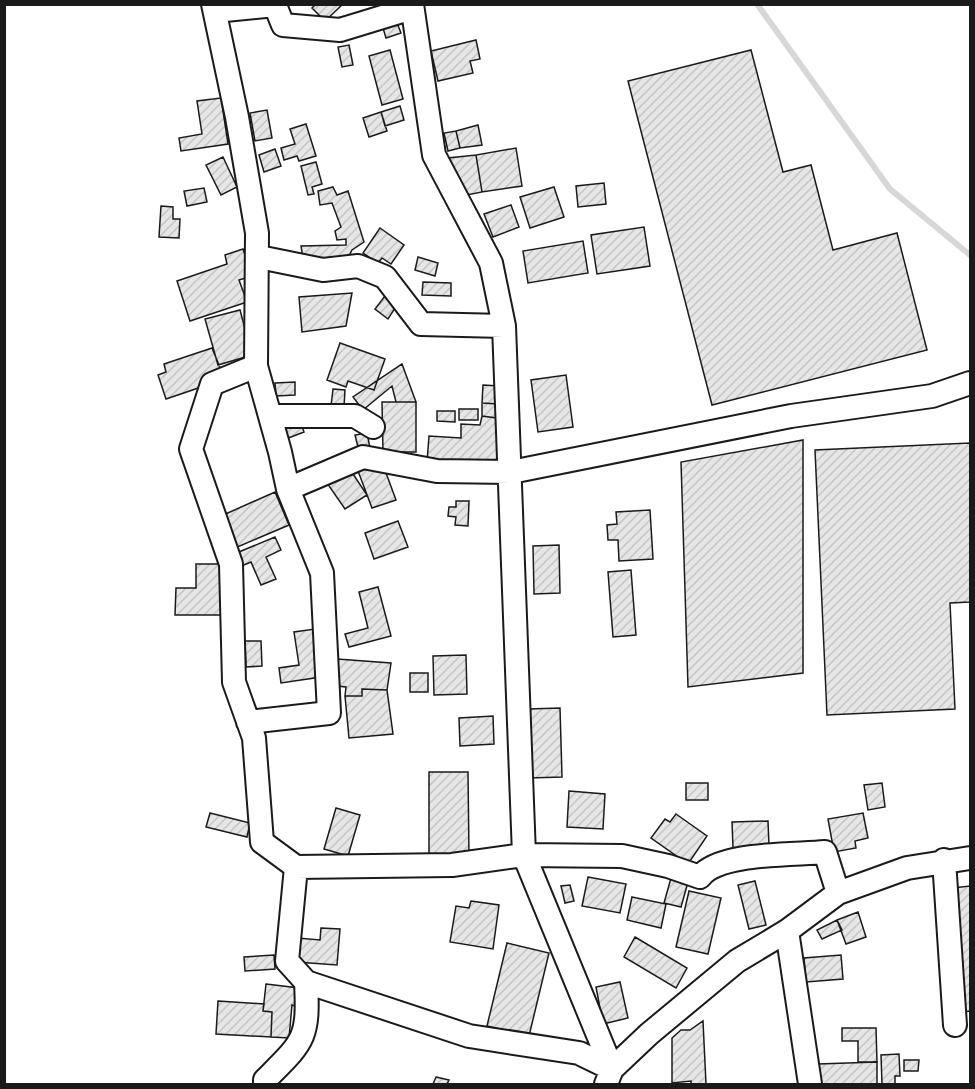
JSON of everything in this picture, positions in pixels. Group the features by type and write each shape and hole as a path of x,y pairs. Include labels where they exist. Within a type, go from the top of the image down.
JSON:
{"street":[{"path":"248,722 329,713 322,573 288,489 256,366 259,257 237,117 214,8 275,5 283,25 340,30 412,6 434,155 491,263 504,326 524,855 609,1077"},
{"path":"259,257 322,270 358,266 385,277 421,324 504,326"},
{"path":"256,366 212,384 191,449 231,564 234,682 254,738 262,842 296,867 452,865 524,855 622,856 668,866 700,877 706,868 725,861 825,852 838,893"},
{"path":"288,489 363,457 437,471 511,472 791,416 932,396 970,383"},
{"path":"270,416 356,416 373,427"},
{"path":"609,1077 649,1034 737,961 787,931 838,893 907,868 944,860 970,858"},
{"path":"944,860 955,1025"},
{"path":"296,867 287,961 306,982 469,1036 579,1053 609,1077"},
{"path":"787,931 810,1084"},
{"path":"265,1084 265,1080 299,1046 308,1018 306,982"}],"building":[{"path":"316,4 343,4 325,21 312,8"},
{"path":"397,23 401,33 386,38 383,28"},
{"path":"476,40 480,59 470,61 473,73 438,81 431,51"},
{"path":"349,45 353,65 342,67 338,47"},
{"path":"390,50 403,99 382,105 369,56"},
{"path":"751,50 783,172 811,165 833,250 897,233 927,350 712,405 628,81"},
{"path":"221,98 228,144 181,151 179,138 202,134 197,101"},
{"path":"400,106 404,120 385,126 381,112"},
{"path":"267,110 272,138 255,141 250,113"},
{"path":"381,112 387,131 369,137 363,118"},
{"path":"306,124 316,156 299,161 297,156 284,160 281,148 295,144 290,129"},
{"path":"478,125 482,145 460,148 456,131"},
{"path":"456,131 460,148 448,151 444,133"},
{"path":"516,148 522,186 482,192 476,155"},
{"path":"275,149 281,166 264,172 259,155"},
{"path":"476,155 482,192 467,195 448,158"},
{"path":"223,157 237,187 221,195 206,165"},
{"path":"316,162 322,184 312,187 314,194 308,195 301,166"},
{"path":"604,183 606,204 578,207 576,186"},
{"path":"333,187 337,195 348,191 364,242 352,250 348,258 303,258 301,246 346,245 346,239 337,240 335,231 341,227 332,203 320,205 318,191"},
{"path":"554,187 564,217 530,228 520,197"},
{"path":"204,188 207,202 187,206 184,191"},
{"path":"511,205 519,227 493,237 484,214"},
{"path":"161,206 173,207 173,219 180,219 179,238 159,237"},
{"path":"644,227 650,266 597,274 591,235"},
{"path":"380,228 404,245 391,264 382,258 378,263 363,253"},
{"path":"583,241 588,273 528,283 523,251"},
{"path":"243,249 252,276 239,280 247,302 190,321 177,281 227,264 225,255"},
{"path":"418,257 438,263 435,276 415,270"},
{"path":"423,282 451,283 451,296 422,295"},
{"path":"352,293 346,326 302,332 299,297"},
{"path":"385,296 397,305 388,319 375,309"},
{"path":"240,310 252,355 218,365 205,319"},
{"path":"340,343 385,359 374,390 348,381 346,387 327,380"},
{"path":"212,348 221,370 210,384 166,399 158,375 166,372 164,364"},
{"path":"402,364 416,402 396,402 392,386 363,410 353,397"},
{"path":"566,375 573,427 538,432 531,380"},
{"path":"295,382 295,395 276,396 275,383"},
{"path":"483,385 499,386 498,404 482,403"},
{"path":"333,389 345,390 344,407 331,406"},
{"path":"382,402 416,402 416,452 383,452"},
{"path":"482,403 498,404 496,418 482,416"},
{"path":"459,409 478,409 478,420 459,420"},
{"path":"437,411 455,411 455,422 437,421"},
{"path":"482,416 504,419 505,465 427,462 429,436 461,438 461,424 480,425"},
{"path":"300,421 304,432 283,440 279,428"},
{"path":"367,433 370,448 359,451 355,435"},
{"path":"803,440 803,673 688,687 681,462"},
{"path":"970,443 970,602 950,603 955,709 827,715 815,450"},
{"path":"382,462 396,500 372,508 358,471"},
{"path":"349,468 367,495 345,509 327,483"},
{"path":"275,492 289,525 235,548 221,516"},
{"path":"456,501 469,501 468,526 455,525 456,517 448,516 449,507 456,507"},
{"path":"650,510 653,559 619,561 618,540 608,540 607,525 617,524 616,512"},
{"path":"398,521 408,547 374,559 365,533"},
{"path":"275,537 281,550 266,557 276,579 261,585 251,562 239,567 234,554"},
{"path":"559,545 560,593 534,594 533,546"},
{"path":"196,564 221,564 224,615 175,615 176,588 196,588"},
{"path":"631,570 636,635 613,637 608,572"},
{"path":"378,587 391,636 349,647 345,634 368,628 359,592"},
{"path":"315,629 321,677 281,683 279,668 299,665 294,632"},
{"path":"245,641 261,641 262,666 246,667"},
{"path":"466,655 467,694 434,695 433,656"},
{"path":"337,659 391,663 387,690 362,689 362,696 345,696 346,687 337,686"},
{"path":"410,673 428,673 428,692 410,692"},
{"path":"362,689 387,690 393,734 349,738 345,696 362,696"},
{"path":"560,708 562,777 529,778 528,709"},
{"path":"493,716 494,744 460,746 459,718"},
{"path":"429,772 468,772 469,856 429,857"},
{"path":"686,783 708,783 708,800 686,800"},
{"path":"882,783 885,807 868,810 864,785"},
{"path":"569,791 605,794 603,829 567,827"},
{"path":"336,808 360,815 348,856 324,849"},
{"path":"210,813 250,823 247,837 206,827"},
{"path":"863,813 868,838 855,841 856,848 834,852 828,819"},
{"path":"676,814 707,836 688,864 651,838 665,819 670,822"},
{"path":"768,821 769,846 733,848 732,822"},
{"path":"588,877 626,884 620,913 582,906"},
{"path":"671,878 688,882 681,907 664,903"},
{"path":"755,881 766,925 749,929 738,885"},
{"path":"570,885 574,901 565,903 561,886"},
{"path":"970,886 970,1011 962,1012 952,888"},
{"path":"689,891 721,898 708,954 676,947"},
{"path":"632,897 666,904 661,928 627,920"},
{"path":"471,901 499,905 493,949 450,942 456,906 469,908"},
{"path":"858,912 866,937 846,944 837,920"},
{"path":"837,920 842,930 822,939 817,930"},
{"path":"321,928 340,929 337,965 296,962 298,938 320,940"},
{"path":"635,937 687,968 676,988 624,957"},
{"path":"507,943 549,953 529,1036 487,1026"},
{"path":"274,955 275,969 245,971 244,957"},
{"path":"841,955 843,979 806,982 804,958"},
{"path":"620,982 628,1018 603,1024 596,987"},
{"path":"266,984 299,988 298,1007 292,1005 289,1038 271,1037 272,1012 263,1011"},
{"path":"218,1001 264,1004 263,1011 272,1012 271,1037 216,1034"},
{"path":"703,1021 706,1084 691,1084 691,1081 672,1083 672,1038 681,1030 690,1030"},
{"path":"842,1028 876,1028 877,1062 858,1062 858,1041 842,1041"},
{"path":"899,1054 900,1076 895,1076 895,1084 882,1084 881,1055"},
{"path":"904,1060 919,1060 918,1071 904,1071"},
{"path":"877,1062 877,1084 818,1084 818,1064"},
{"path":"436,1077 449,1080 447,1084 433,1084"}],"waterway":[{"path":"757,4 890,189 970,255"}]}
